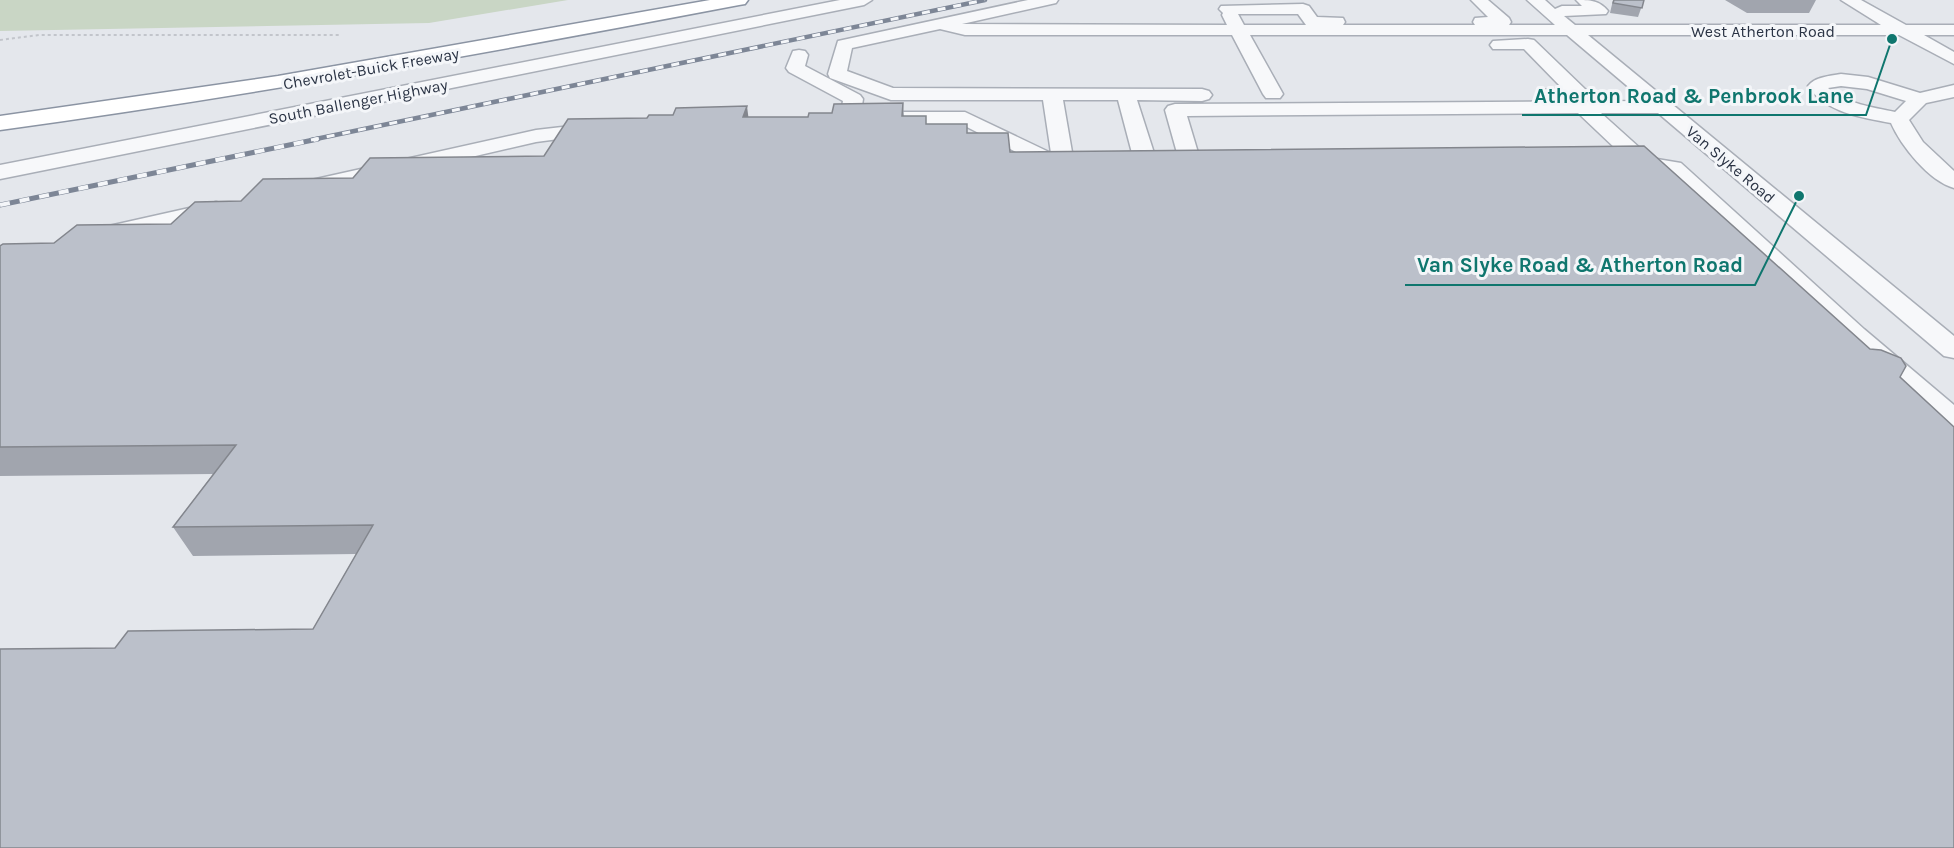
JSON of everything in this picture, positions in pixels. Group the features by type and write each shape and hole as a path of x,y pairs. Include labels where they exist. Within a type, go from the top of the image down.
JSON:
{"highway":[{"name":"Chevrolet-Buick Freeway","path":"0,106 302,65 667,0"},
{"name":"Chevrolet-Buick Freeway","path":"0,123 305,80 739,0"}],"street":[{"name":"South Ballenger Highway","path":"0,172 864,0"},
{"path":"940,24 965,30 1528,44 1579,94 891,94 837,74 844,45 940,24 1050,0"},
{"path":"1225,4 1303,9 1312,22 1503,22 1479,0"},
{"name":"Van Slyke Road","path":"1535,0 1571,31 1631,61 1663,107 1954,350"},
{"path":"1849,0 1954,59"},
{"path":"1585,1 1610,16"},
{"path":"1225,4 1273,94"},
{"path":"1549,11 1610,16"},
{"name":"West Atherton Road","path":"1243,38 1571,31 1610,16 1673,23 1954,30"},
{"path":"1631,61 1673,23"},
{"path":"799,55 795,68 853,99 850,118"},
{"path":"1899,119 1838,104 1820,92 1817,86 1829,80 1856,81 1919,99 1954,91"},
{"path":"1052,94 1061,152"},
{"path":"1126,95 1138,160 1191,166 1175,110 1663,107"},
{"path":"1899,119 1919,99"},
{"path":"1584,108 1644,163 1673,168"},
{"path":"1609,108 1854,335 1954,421"},
{"path":"828,118 965,118 1061,166 1085,166"},
{"path":"1899,119 1910,142 1930,164 1954,181"},
{"path":"290,192 536,136 618,127"},
{"path":"1655,151 1715,151"},
{"path":"85,238 235,205"}],"path":[{"path":"0,40 39,35 341,35"}],"green space":[{"path":"0,0 568,0 429,23 0,31"}],"building":[{"path":"1614,0 1644,0 1642,8 1613,3"},
{"path":"903,103 902,116 926,116 926,124 967,124 967,133 1008,133 1010,152 1644,146 1870,349 1881,350 1901,358 1906,366 1900,377 1954,427 1954,848 0,848 0,649 115,648 128,631 313,629 373,525 173,527 236,445 0,447 0,246 3,244 54,243 77,225 171,224 195,202 241,201 263,179 353,178 370,158 544,156 568,119 647,118 649,115 673,115 676,108 747,106 743,117 808,117 809,113 832,113 834,104"}],"railway":[{"path":"311,140 985,0"},
{"path":"0,205 318,139"}],"place":[{"name":"Atherton Road & Penbrook Lane","path":"1892,39"},
{"name":"Van Slyke Road & Atherton Road","path":"1799,196"}]}
